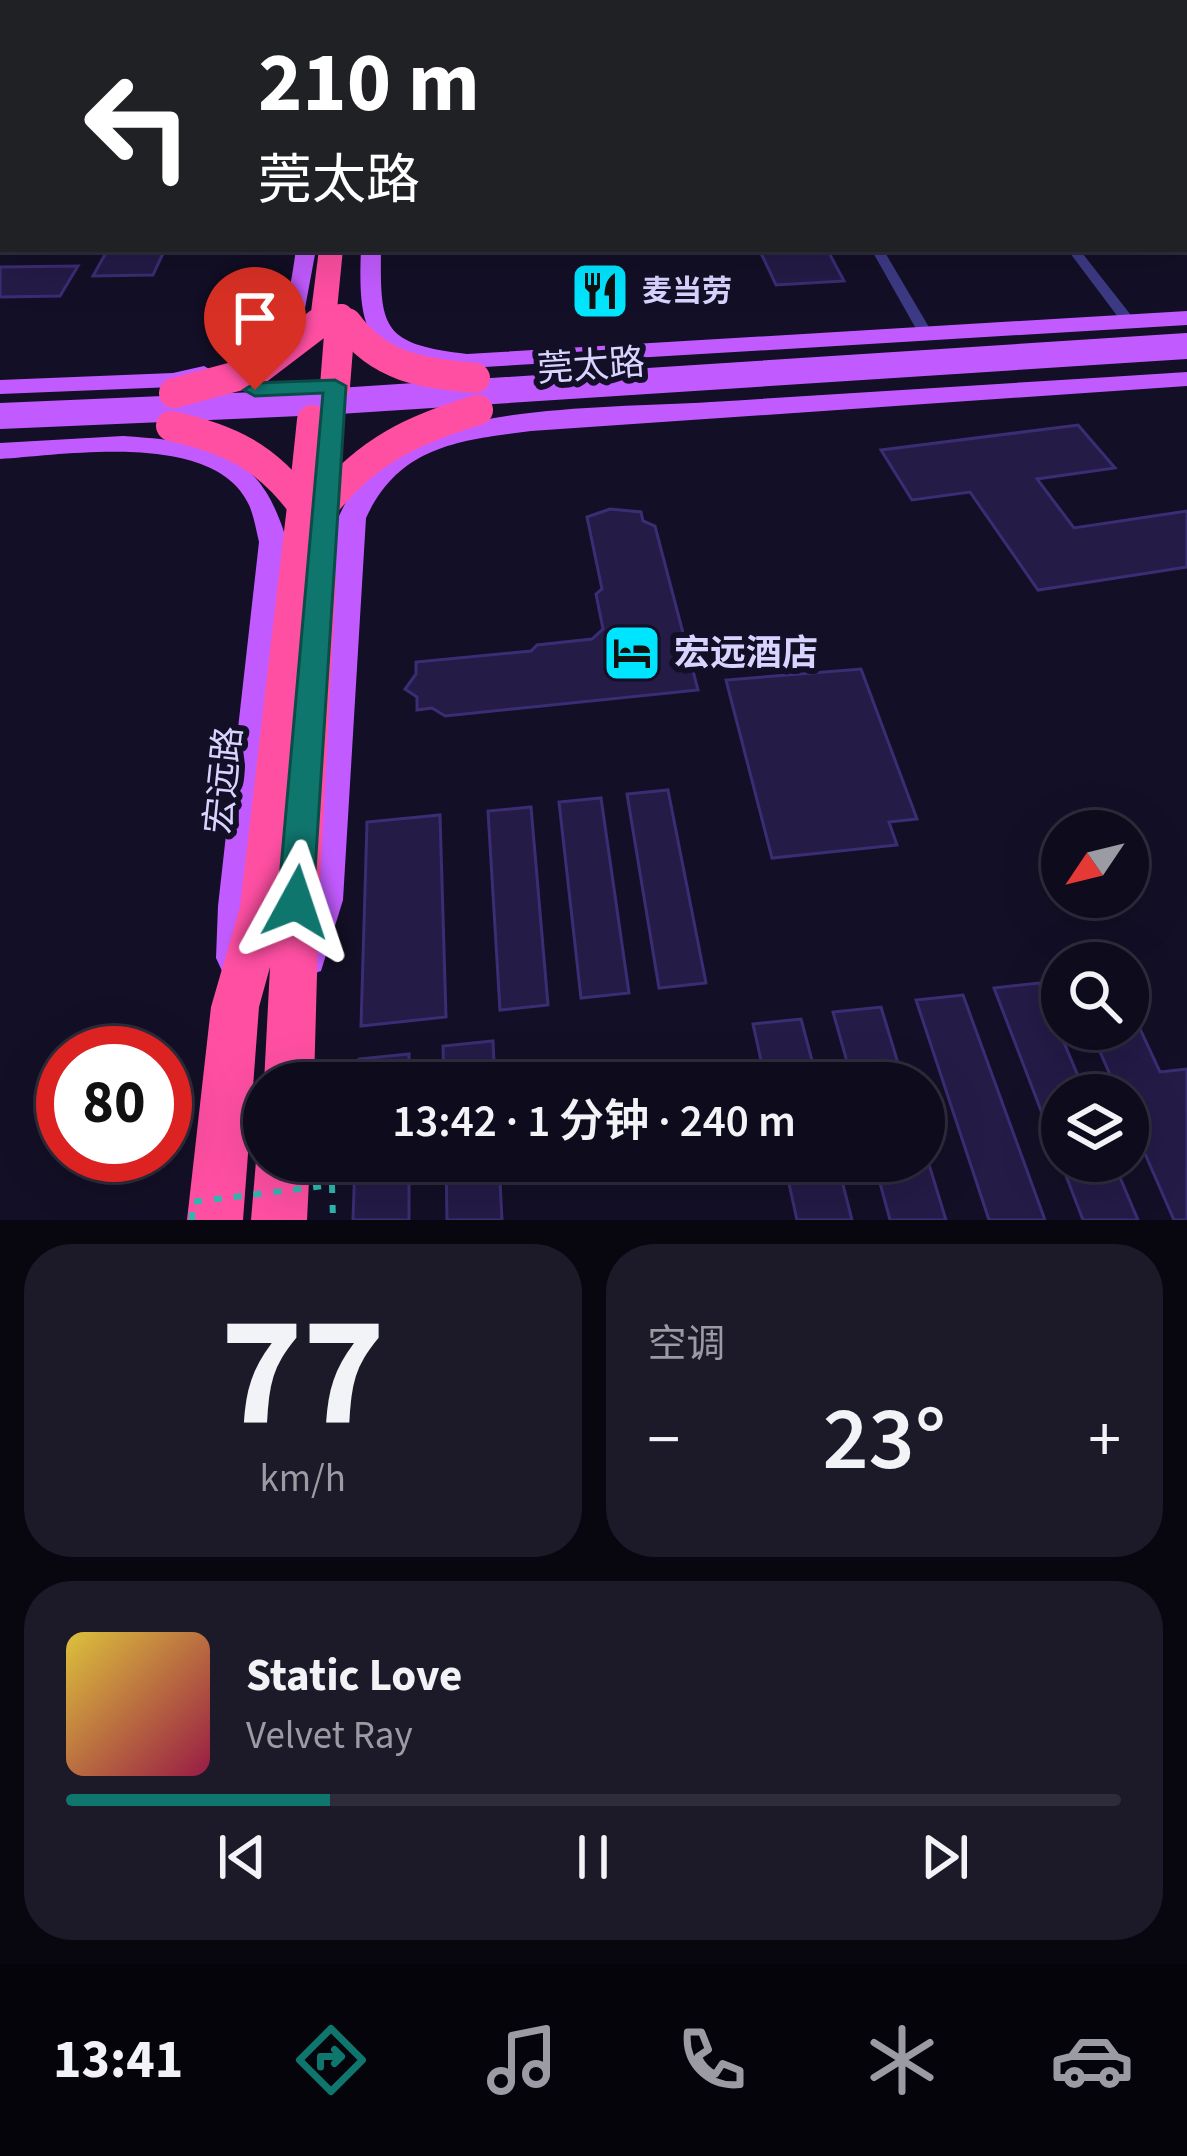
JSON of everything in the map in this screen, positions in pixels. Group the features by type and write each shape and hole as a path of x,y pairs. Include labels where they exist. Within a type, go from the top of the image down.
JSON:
{"highway":[{"path":"331,252 332,318 384,362 476,394"},
{"path":"174,393 235,384 270,368 332,318 345,252"},
{"name":"宏远路","path":"291,1062 296,998 279,904 332,318"},
{"path":"171,426 225,438 254,451 314,505 353,466 390,439 476,394"},
{"name":"宏远路","path":"215,1220 235,1007 279,904"},
{"path":"279,1220 282,1182"}],"main road":[{"path":"235,1007 237,906 273,542 271,512 252,482 205,442 199,418 206,394 216,383 280,338 295,318 306,252"},
{"path":"296,998 324,900 352,518 364,491 388,464 420,445 441,422 448,398 443,376 427,358 379,331 370,310 371,252"},
{"path":"0,387 173,380 226,369 255,355 329,336 400,344 426,357 516,360 1187,319"},
{"name":"莞太路","path":"476,394 1187,332"},
{"path":"0,416 323,403 1187,346"},
{"name":"莞太路","path":"0,432 171,426 323,403 476,394 1187,363"},
{"path":"0,451 146,446 200,452 259,476 301,481 346,477 440,442 495,428 577,418 1187,379"},
{"name":"莞太路","path":"0,400 174,393 323,403"}],"street":[{"path":"879,252 926,334"},
{"path":"1075,252 1130,322"}],"path":[{"path":"332,1182 333,1220"},
{"path":"192,1220 192,1202 332,1185"}],"building":[{"path":"106,252 164,252 153,275 93,276"},
{"path":"760,252 829,252 844,281 776,285"},
{"path":"78,266 60,296 0,297 0,267"},
{"path":"1078,425 1115,468 1037,479 1074,528 1187,511 1187,567 1038,590 970,492 912,500 881,450"},
{"path":"610,509 641,512 643,521 655,526 698,690 445,716 432,708 417,710 417,697 405,689 416,674 416,662 531,651 537,645 592,639 603,629 596,594 602,589 587,517"},
{"path":"861,669 917,819 889,822 897,845 772,858 726,680"},
{"path":"668,790 706,983 659,988 627,794"},
{"path":"601,798 629,993 581,998 559,802"},
{"path":"531,807 548,1005 500,1010 488,811"},
{"path":"440,815 446,1017 361,1026 367,822"},
{"path":"1039,983 1041,1050 1067,1050 1077,1074 1041,1074 1041,1111 994,988"},
{"path":"963,995 1045,1220 989,1220 945,1087 945,1062 937,1062 916,1000"},
{"path":"881,1007 898,1062 847,1062 833,1012"},
{"path":"801,1019 812,1062 761,1062 753,1024"},
{"path":"493,1041 494,1062 443,1062 443,1046"},
{"path":"1149,1048 1160,1072 1187,1069 1187,1220 1174,1220 1149,1163 1149,1074 1110,1074 1099,1050"},
{"path":"409,1054 409,1062 359,1059"},
{"path":"354,1182 409,1182 409,1220 353,1220"},
{"path":"446,1182 500,1182 502,1220 447,1220"},
{"path":"789,1182 842,1182 852,1220 797,1220"},
{"path":"880,1182 934,1182 946,1220 890,1220"},
{"path":"1068,1182 1122,1182 1138,1220 1083,1220"}],"place":[{"name":"麦当劳","path":"600,291"},
{"name":"宏远酒店","path":"632,653"}],"route":[{"path":"255,390 335,386 296,902"}]}
